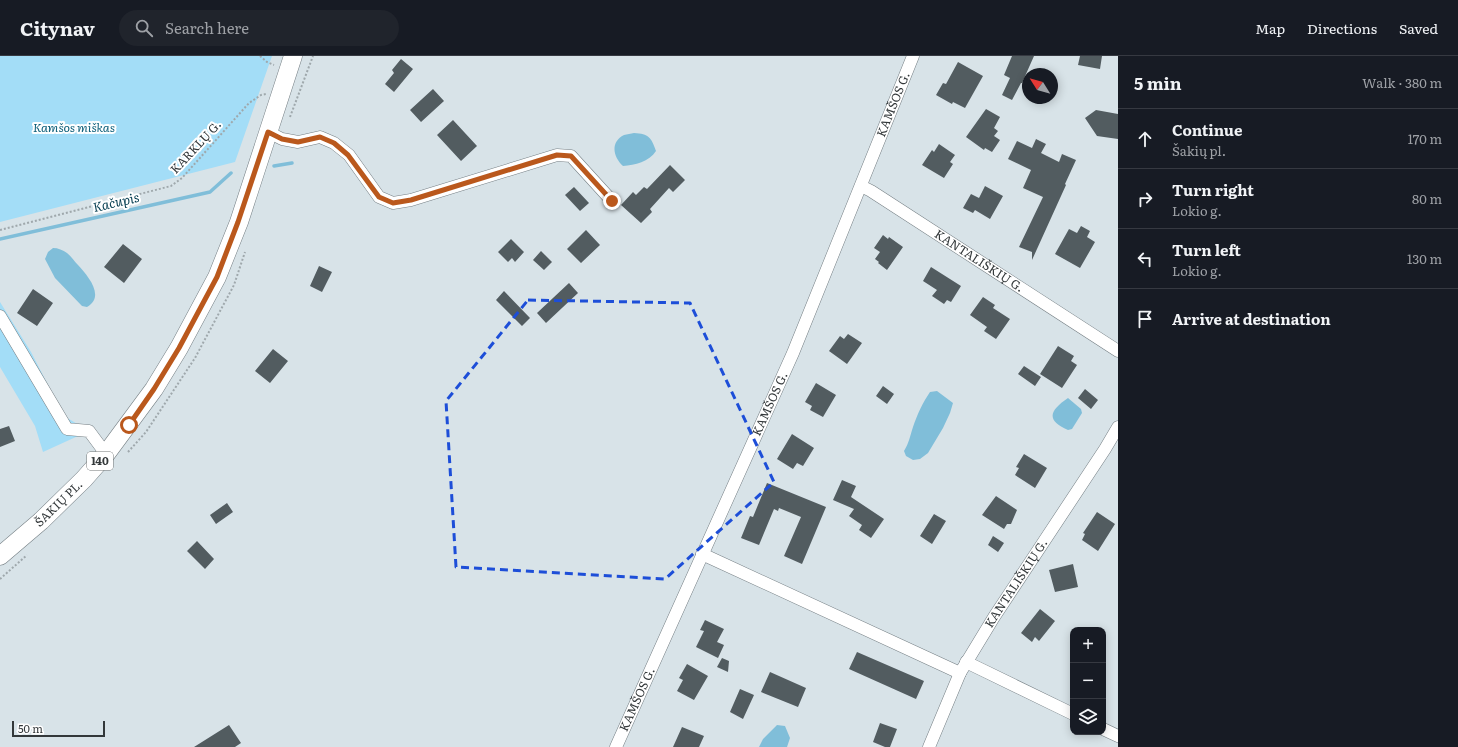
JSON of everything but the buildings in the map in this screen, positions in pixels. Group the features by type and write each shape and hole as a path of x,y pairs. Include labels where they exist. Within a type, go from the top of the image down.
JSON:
{"main road":[{"name":"ŠAKIŲ PL.","path":"0,556 41,521 84,479 106,454 154,389 179,348 217,277 238,222 293,56"}],"street":[{"name":"KAMŠOS G.","path":"616,747 793,354 913,56"},
{"path":"268,132 282,139 298,142 320,137 334,143 348,155 379,197 393,203 411,200 557,155 571,156 612,201"},
{"name":"KANTALIŠKIŲ G.","path":"861,186 872,190 1118,350"},
{"path":"0,316 68,429 89,431 106,454"},
{"name":"KANTALIŠKIŲ G.","path":"929,747 966,662 1118,427"},
{"path":"702,554 960,673"},
{"path":"966,662 1070,713"},
{"path":"1106,730 1118,736"}],"path":[{"name":"KARKLŲ G.","path":"0,230 171,186 182,178 249,103 261,95 269,93 280,96"}],"highlighted area":[{"path":"528,300 690,303 774,482 665,579 456,567 446,401"}],"green space":[{"name":"Kamšos miškas","path":"0,56 272,56 235,162 0,222"},
{"path":"0,302 31,352 64,416 89,431 43,452 35,426 0,367"}],"shaded area":[{"path":"634,133 643,134 649,137 653,142 656,151 646,160 637,164 623,166 615,154 615,146 624,135"},
{"path":"53,248 60,249 68,254 90,280 95,292 95,297 87,307 82,306 55,278 45,259 48,252"},
{"path":"937,391 953,403 950,413 928,453 920,459 913,460 906,456 904,451 920,409 930,392"},
{"path":"1068,398 1081,409 1082,413 1072,429 1068,430 1056,423 1053,419 1053,415 1057,407"},
{"path":"777,725 785,726 790,738 787,747 759,747 763,739"}],"waterway":[{"name":"Kačupis","path":"274,166 292,163"},
{"name":"Kačupis","path":"0,239 210,192 231,173"}],"route":[{"path":"129,425 154,389 179,348 217,277 238,222 268,132 282,139 298,142 320,137 334,143 348,155 379,197 393,203 411,200 557,155 571,156 612,201"}]}
